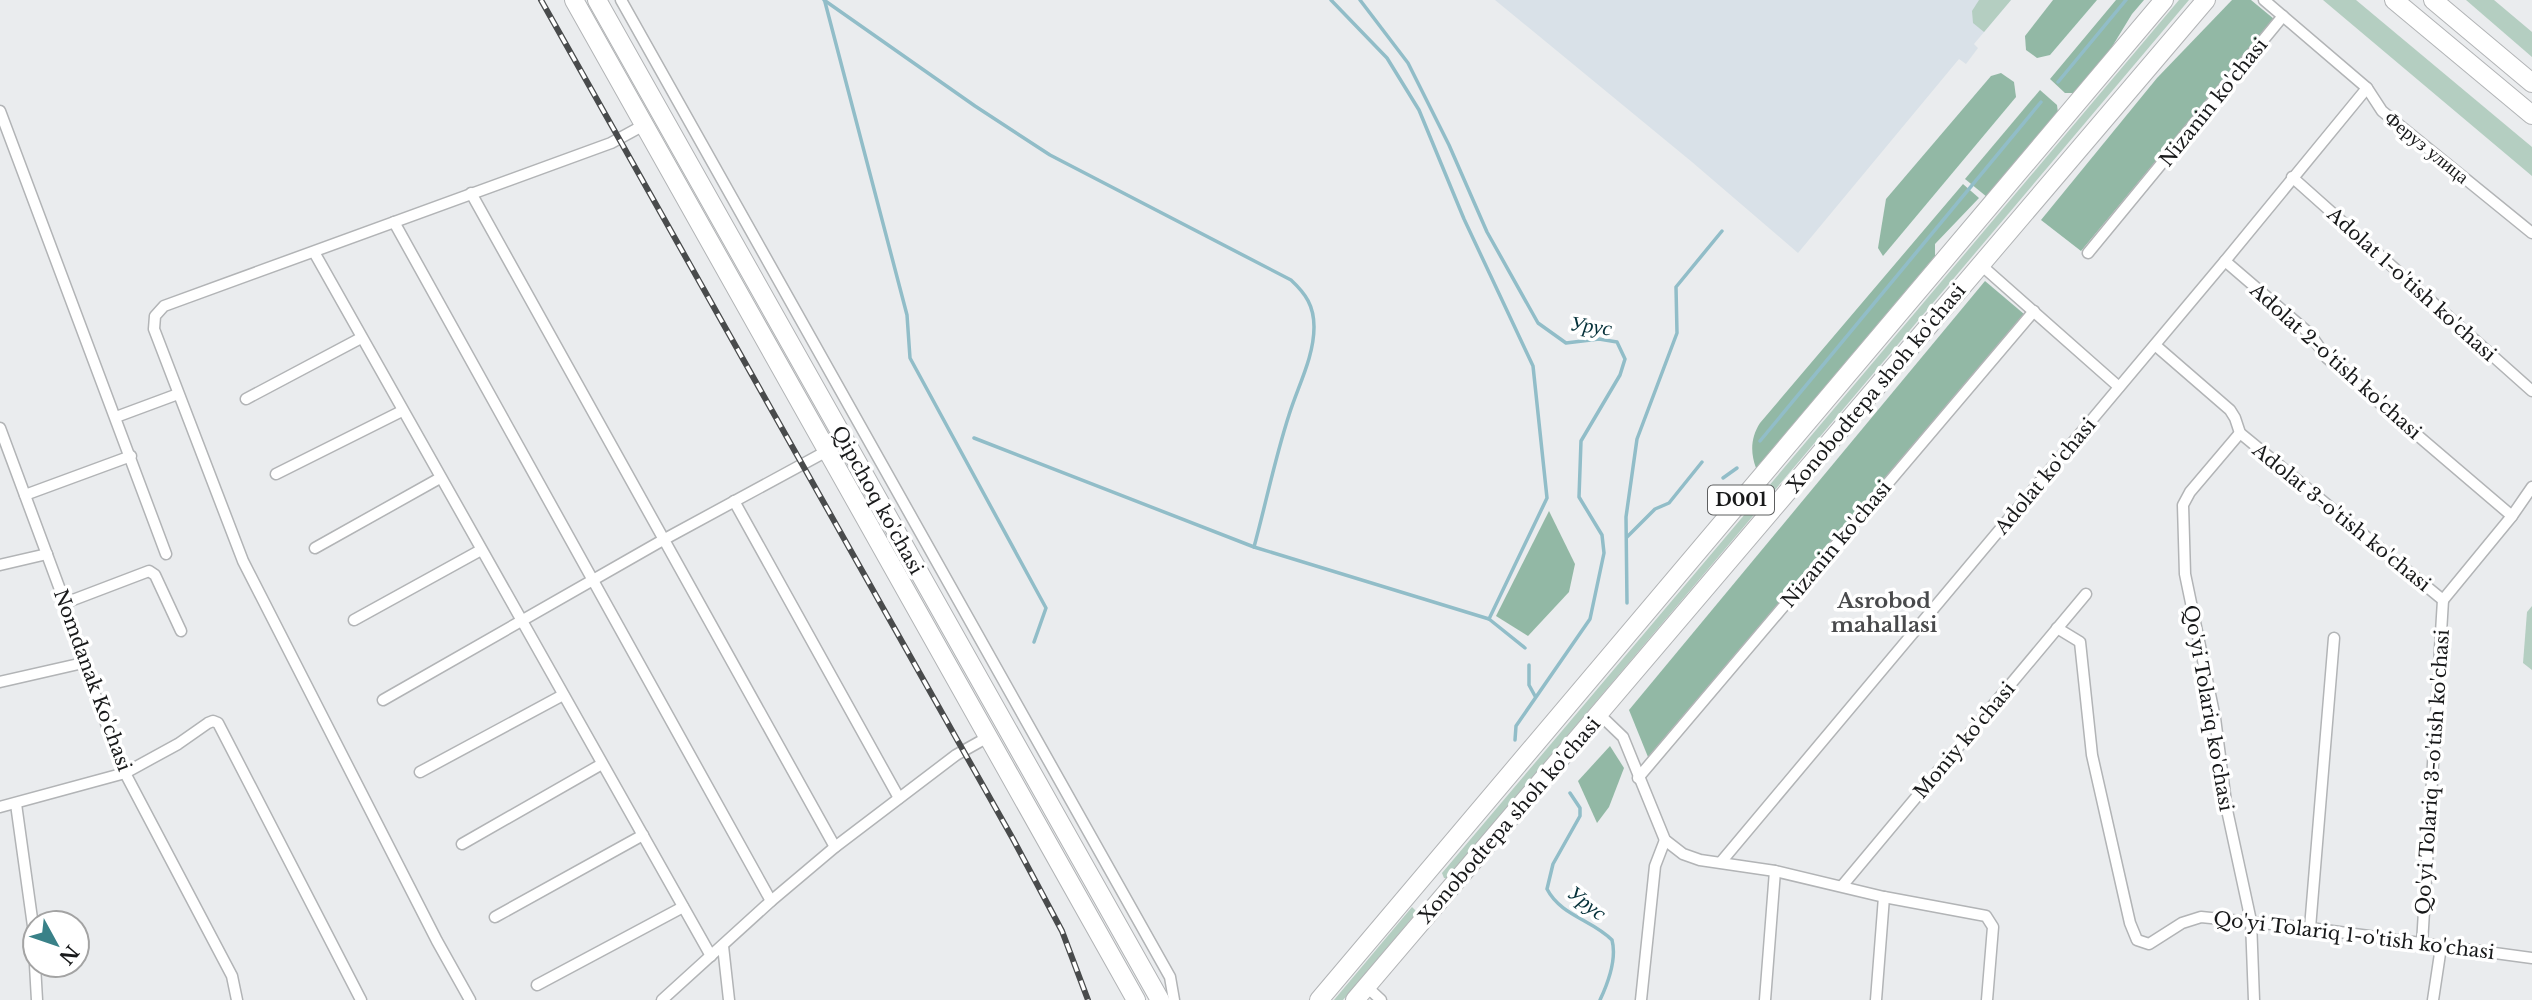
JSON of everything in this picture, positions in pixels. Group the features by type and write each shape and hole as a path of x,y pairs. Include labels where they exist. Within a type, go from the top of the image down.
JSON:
{"main road":[{"name":"Qipchoq ko'chasi","path":"574,0 1136,1000"},
{"name":"Qipchoq ko'chasi","path":"597,0 1160,1000"},
{"name":"Xonobodtepa shoh ko'chasi","path":"1319,1000 2164,0"},
{"name":"Xonobodtepa shoh ko'chasi","path":"1361,993 2206,0"},
{"path":"2394,0 2532,116"},
{"path":"2433,0 2532,83"},
{"path":"998,755 1016,744"},
{"path":"1426,873 1426,882 1431,890 1438,893 1447,892"}],"street":[{"path":"621,0 1170,977 1174,1000"},
{"name":"Феруз улица","path":"2264,0 2367,89 2382,111 2532,233"},
{"name":"Nizanin ko'chasi","path":"2088,253 2283,16"},
{"name":"Adolat ko'chasi","path":"1721,862 2367,89"},
{"path":"0,111 166,554"},
{"path":"470,1000 437,941 243,561 153,322 158,310 611,143 644,125"},
{"name":"Adolat 1-o'tish ko'chasi","path":"2292,177 2532,391"},
{"path":"471,193 835,847"},
{"path":"394,222 771,901"},
{"path":"314,252 711,956"},
{"name":"Adolat 2-o'tish ko'chasi","path":"2225,261 2310,334 2327,358 2512,516"},
{"path":"1981,264 2119,387"},
{"name":"Nizanin ko'chasi","path":"1638,778 2034,311"},
{"path":"246,399 361,338"},
{"name":"Adolat 3-o'tish ko'chasi","path":"2155,345 2230,410 2240,433 2443,600"},
{"path":"116,417 178,394"},
{"path":"276,474 402,411"},
{"name":"Nomdanak Ko'chasi","path":"1,433 125,773 232,976 237,1000"},
{"name":"Qo'yi Tolariq ko'chasi","path":"2240,433 2190,492 2183,505 2185,574 2215,718 2227,810 2251,920 2254,1000"},
{"path":"383,699 663,540 827,451"},
{"path":"25,495 131,456"},
{"path":"315,548 440,478"},
{"path":"2443,600 2512,516 2532,487"},
{"path":"734,501 899,798"},
{"path":"354,620 481,550"},
{"path":"0,565 47,554"},
{"path":"65,603 149,571 155,575 181,631"},
{"name":"Moniy ko'chasi","path":"1842,886 2086,594"},
{"name":"Qo'yi Tolariq 3-o'tish ko'chasi","path":"2422,944 2443,600"},
{"name":"Qo'yi Tolariq 1-o'tish ko'chasi","path":"2057,628 2080,642 2092,755 2130,923 2137,940 2142,943 2155,941 2192,918 2201,917 2251,920 2532,958"},
{"path":"2310,928 2334,638"},
{"path":"0,682 83,663"},
{"path":"420,772 563,695"},
{"path":"1599,714 1623,737 1665,840 1691,858 1775,870 1884,897 1982,914 1990,919 1993,927 1987,1000"},
{"path":"0,807 125,773 213,721 222,726 361,1000"},
{"path":"662,1000 835,847 956,755 988,737"},
{"path":"462,844 603,764"},
{"path":"16,804 31,909"},
{"path":"495,917 643,835"},
{"path":"1642,1000 1655,866 1665,840"},
{"path":"1765,1000 1775,870"},
{"path":"1876,1000 1884,897"},
{"path":"537,985 683,907"},
{"path":"723,946 729,1000"},
{"path":"2432,1000 2441,947"},
{"path":"36,979 37,1000"},
{"path":"1361,993 1381,1000"}],"shaded area":[{"path":"1495,0 2011,0 1974,44 1978,48 1966,64 1959,59 1798,253"}],"green space":[{"path":"1979,0 2011,0 1984,32 1973,23 1972,11"},
{"path":"2053,0 2097,0 2050,55 2037,58 2026,50 2025,36"},
{"path":"2116,0 2144,0 2132,14 2107,55 2075,93 2065,93 2050,79"},
{"path":"2179,0 2189,0 1447,878 1444,878 1442,873"},
{"path":"2232,0 2251,0 2274,19 2081,251 2041,220 2157,78"},
{"path":"2323,0 2356,0 2532,147 2532,176"},
{"path":"2466,0 2494,0 2532,32 2532,57"},
{"path":"2001,73 2014,82 2016,97 1883,256 1878,248 1886,199 1991,76"},
{"path":"2040,90 2057,105 2058,113 1987,197 1965,179"},
{"path":"1963,184 1979,198 1935,244 1935,256 1756,468 1752,445 1760,423"},
{"path":"1985,281 2024,314 1648,757 1629,710"},
{"path":"1549,511 1575,564 1569,592 1528,636 1496,616"},
{"path":"2532,606 2532,670 2523,663 2527,612"},
{"path":"1610,746 1624,768 1609,807 1597,823 1578,781"},
{"path":"1412,907 1417,912 1343,1000 1334,1000"}],"waterway":[{"path":"824,0 1050,155 1291,280 1301,290 1313,313 1311,349 1284,431 1254,547"},
{"path":"1331,0 1387,58 1419,110 1464,219 1533,366 1547,498 1489,619"},
{"name":"Урус","path":"1360,0 1408,63 1449,145 1487,232 1538,323 1566,343 1599,339 1617,342 1625,359 1620,375 1581,441 1579,497 1602,535 1604,553 1590,619 1516,726 1515,740"},
{"path":"2058,82 2126,0"},
{"path":"825,2 907,315 910,358 1046,608 1034,642"},
{"path":"1760,441 2041,102"},
{"path":"1627,603 1626,517 1637,439 1677,333 1676,287 1722,231"},
{"path":"974,438 1254,547 1489,619 1525,648"},
{"path":"1627,537 1655,509 1669,503 1702,462"},
{"path":"1723,478 1737,468"},
{"path":"1529,665 1529,685 1535,696"},
{"name":"Урус","path":"1570,793 1580,808 1580,816 1553,864 1547,889 1560,906 1596,927 1612,940 1613,963 1600,1000"}],"railway":[{"path":"541,0 1013,839 1062,931 1088,1000"}],"district":[{"name":"Asrobod mahallasi","path":"1884,613"}]}
